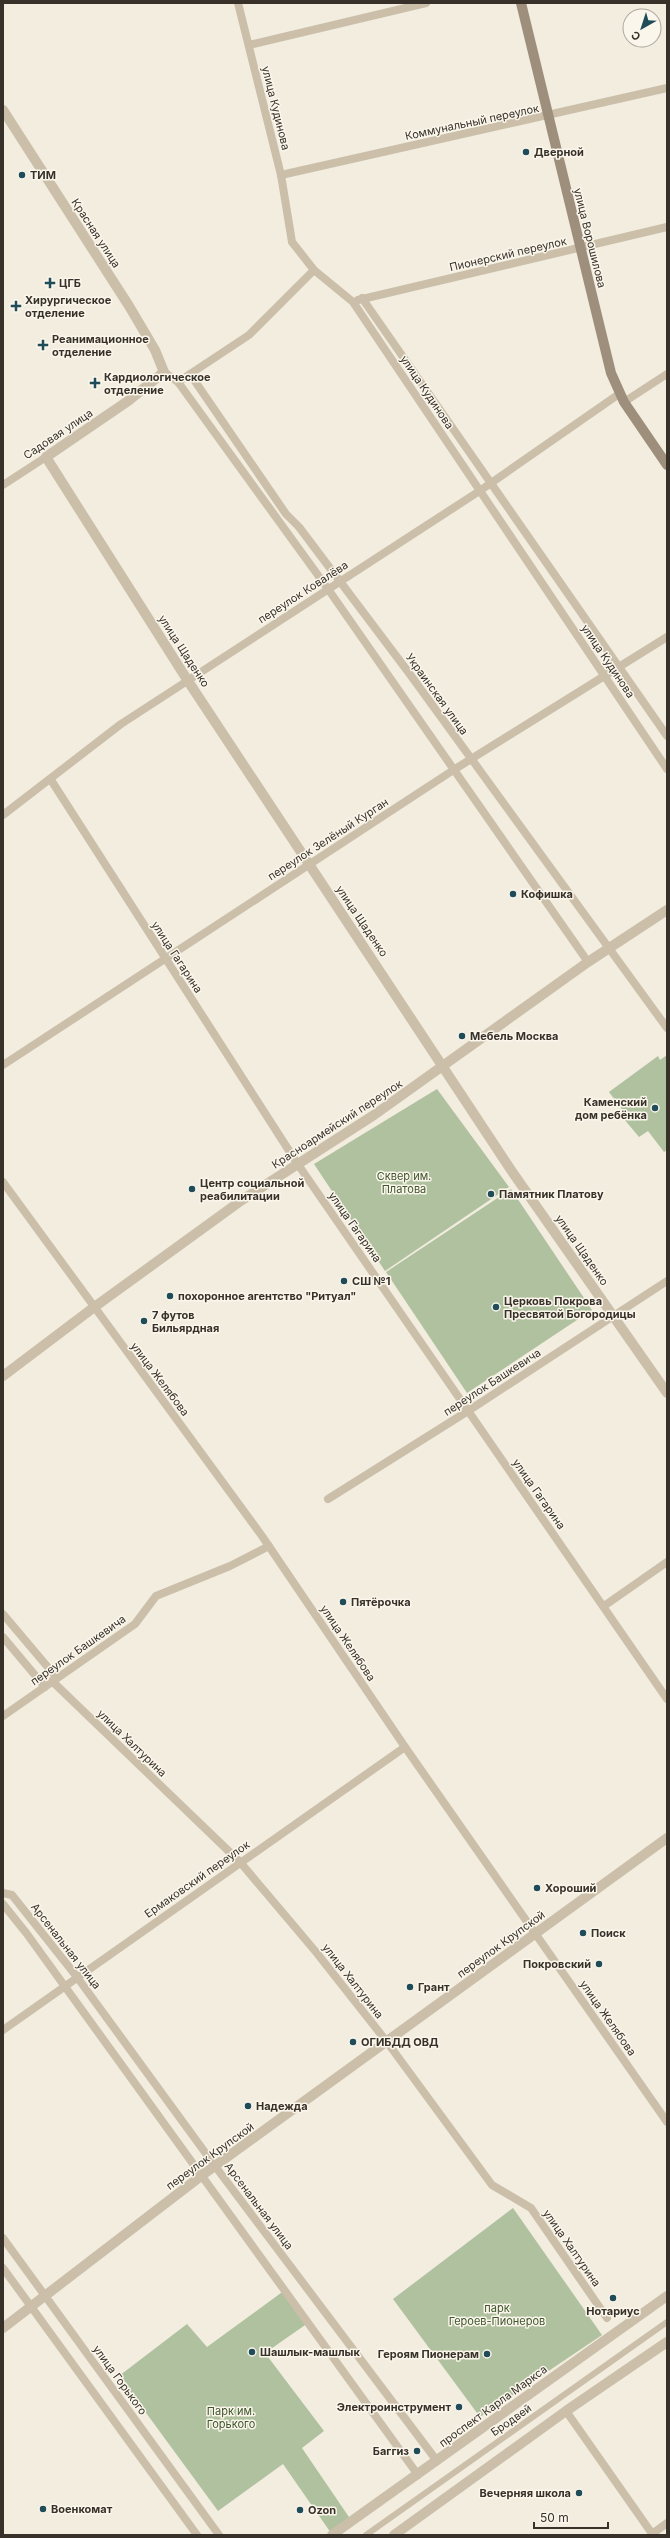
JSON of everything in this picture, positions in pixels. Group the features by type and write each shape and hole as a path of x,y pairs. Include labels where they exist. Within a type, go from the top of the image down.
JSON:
{"main road":[{"name":"улица Ворошилова","path":"521,3 547,116 611,373 622,398 667,465"}],"street":[{"name":"улица Кудинова","path":"238,3 281,175 292,242 314,270 353,302 481,490 667,769"},
{"path":"249,45 426,3"},
{"name":"Коммунальный переулок","path":"281,175 667,88"},
{"name":"Красная улица","path":"3,110 133,313 155,350 164,372"},
{"name":"Пионерский переулок","path":"353,302 362,298 580,249 667,227"},
{"path":"178,382 249,335 314,270"},
{"name":"улица Кудинова","path":"362,298 667,736"},
{"path":"164,372 178,382 328,589 455,769 588,962"},
{"name":"Садовая улица","path":"3,485 128,401 164,372"},
{"name":"Украинская улица","path":"190,374 286,514 340,581 667,1028"},
{"name":"переулок Ковалёва","path":"3,815 51,780 121,724 622,398 667,374"},
{"name":"улица Щаденко","path":"46,457 188,681 445,1067 511,1170 667,1393"},
{"name":"переулок Зелёный Курган","path":"3,1065 166,960 309,864 455,769 667,637"},
{"name":"улица Гагарина","path":"51,780 298,1163 667,1699"},
{"name":"Красноармейский переулок","path":"3,1376 93,1308 242,1200 445,1067 588,962 667,910"},
{"name":"улица Желябова","path":"3,1182 93,1308 269,1546 405,1747 667,2122"},
{"name":"переулок Башкевича","path":"328,1500 468,1411 667,1281"},
{"name":"переулок Башкевича","path":"3,1716 135,1624 156,1596 230,1566 269,1546"},
{"path":"604,1606 667,1562"},
{"name":"улица Халтурина","path":"3,1614 55,1680 240,1862 316,1952 387,2042 492,2185 531,2208 607,2318"},
{"path":"3,1637 45,1687"},
{"name":"Ермаковский переулок","path":"3,2030 240,1862 323,1807 405,1747"},
{"name":"переулок Крупской","path":"3,2328 201,2176 667,1838"},
{"name":"Арсенальная улица","path":"3,1893 12,1895 77,1978 215,2166 437,2461"},
{"name":"Арсенальная улица","path":"3,1904 65,1987 418,2475"},
{"name":"улица Горького","path":"3,2238 219,2535"},
{"path":"3,2268 197,2535"},
{"name":"проспект Карла Маркса","path":"332,2535 667,2296"},
{"name":"Бродвей","path":"366,2535 667,2322"},
{"path":"394,2535 566,2411 667,2342"},
{"path":"566,2411 653,2535 667,2523"}],"green space":[{"path":"667,1055 667,1150 664,1152 648,1131 639,1137 624,1119 627,1116 609,1092 658,1056 660,1060"},
{"name":"Сквер им. Платова","path":"437,1089 509,1187 385,1271 314,1164"},
{"path":"511,1189 592,1310 467,1393 386,1272"},
{"name":"парк Героев-Пионеров","path":"513,2208 602,2335 480,2417 393,2299"},
{"name":"Парк им. Горького","path":"285,2290 308,2323 265,2353 324,2431 302,2448 351,2520 331,2533 283,2464 218,2511 119,2376 187,2324 207,2347"}],"place":[{"name":"Дверной","path":"526,152"},
{"name":"ТИМ","path":"22,175"},
{"name":"ЦГБ","path":"50,283"},
{"name":"Хирургическое отделение","path":"16,306"},
{"name":"Реанимационное отделение","path":"43,345"},
{"name":"Кардиологическое отделение","path":"95,383"},
{"name":"Кофишка","path":"513,894"},
{"name":"Мебель Москва","path":"462,1036"},
{"name":"Каменский дом ребёнка","path":"655,1108"},
{"name":"Центр социальной реабилитации","path":"192,1189"},
{"name":"Памятник Платову","path":"491,1194"},
{"name":"СШ №1","path":"344,1281"},
{"name":"похоронное агентство \"Ритуал\"","path":"170,1296"},
{"name":"Церковь Покрова Пресвятой Богородицы","path":"496,1307"},
{"name":"7 футов Бильярдная","path":"144,1321"},
{"name":"Пятёрочка","path":"343,1602"},
{"name":"Хороший","path":"537,1888"},
{"name":"Поиск","path":"583,1933"},
{"name":"Покровский","path":"599,1964"},
{"name":"Грант","path":"410,1987"},
{"name":"ОГИБДД ОВД","path":"353,2042"},
{"name":"Надежда","path":"248,2106"},
{"name":"Нотариус","path":"613,2298"},
{"name":"Шашлык-машлык","path":"252,2352"},
{"name":"Героям Пионерам","path":"487,2354"},
{"name":"Электроинструмент","path":"459,2407"},
{"name":"Баггиз","path":"417,2451"},
{"name":"Вечерняя школа","path":"579,2493"},
{"name":"Военкомат","path":"43,2509"},
{"name":"Ozon","path":"300,2510"}]}
